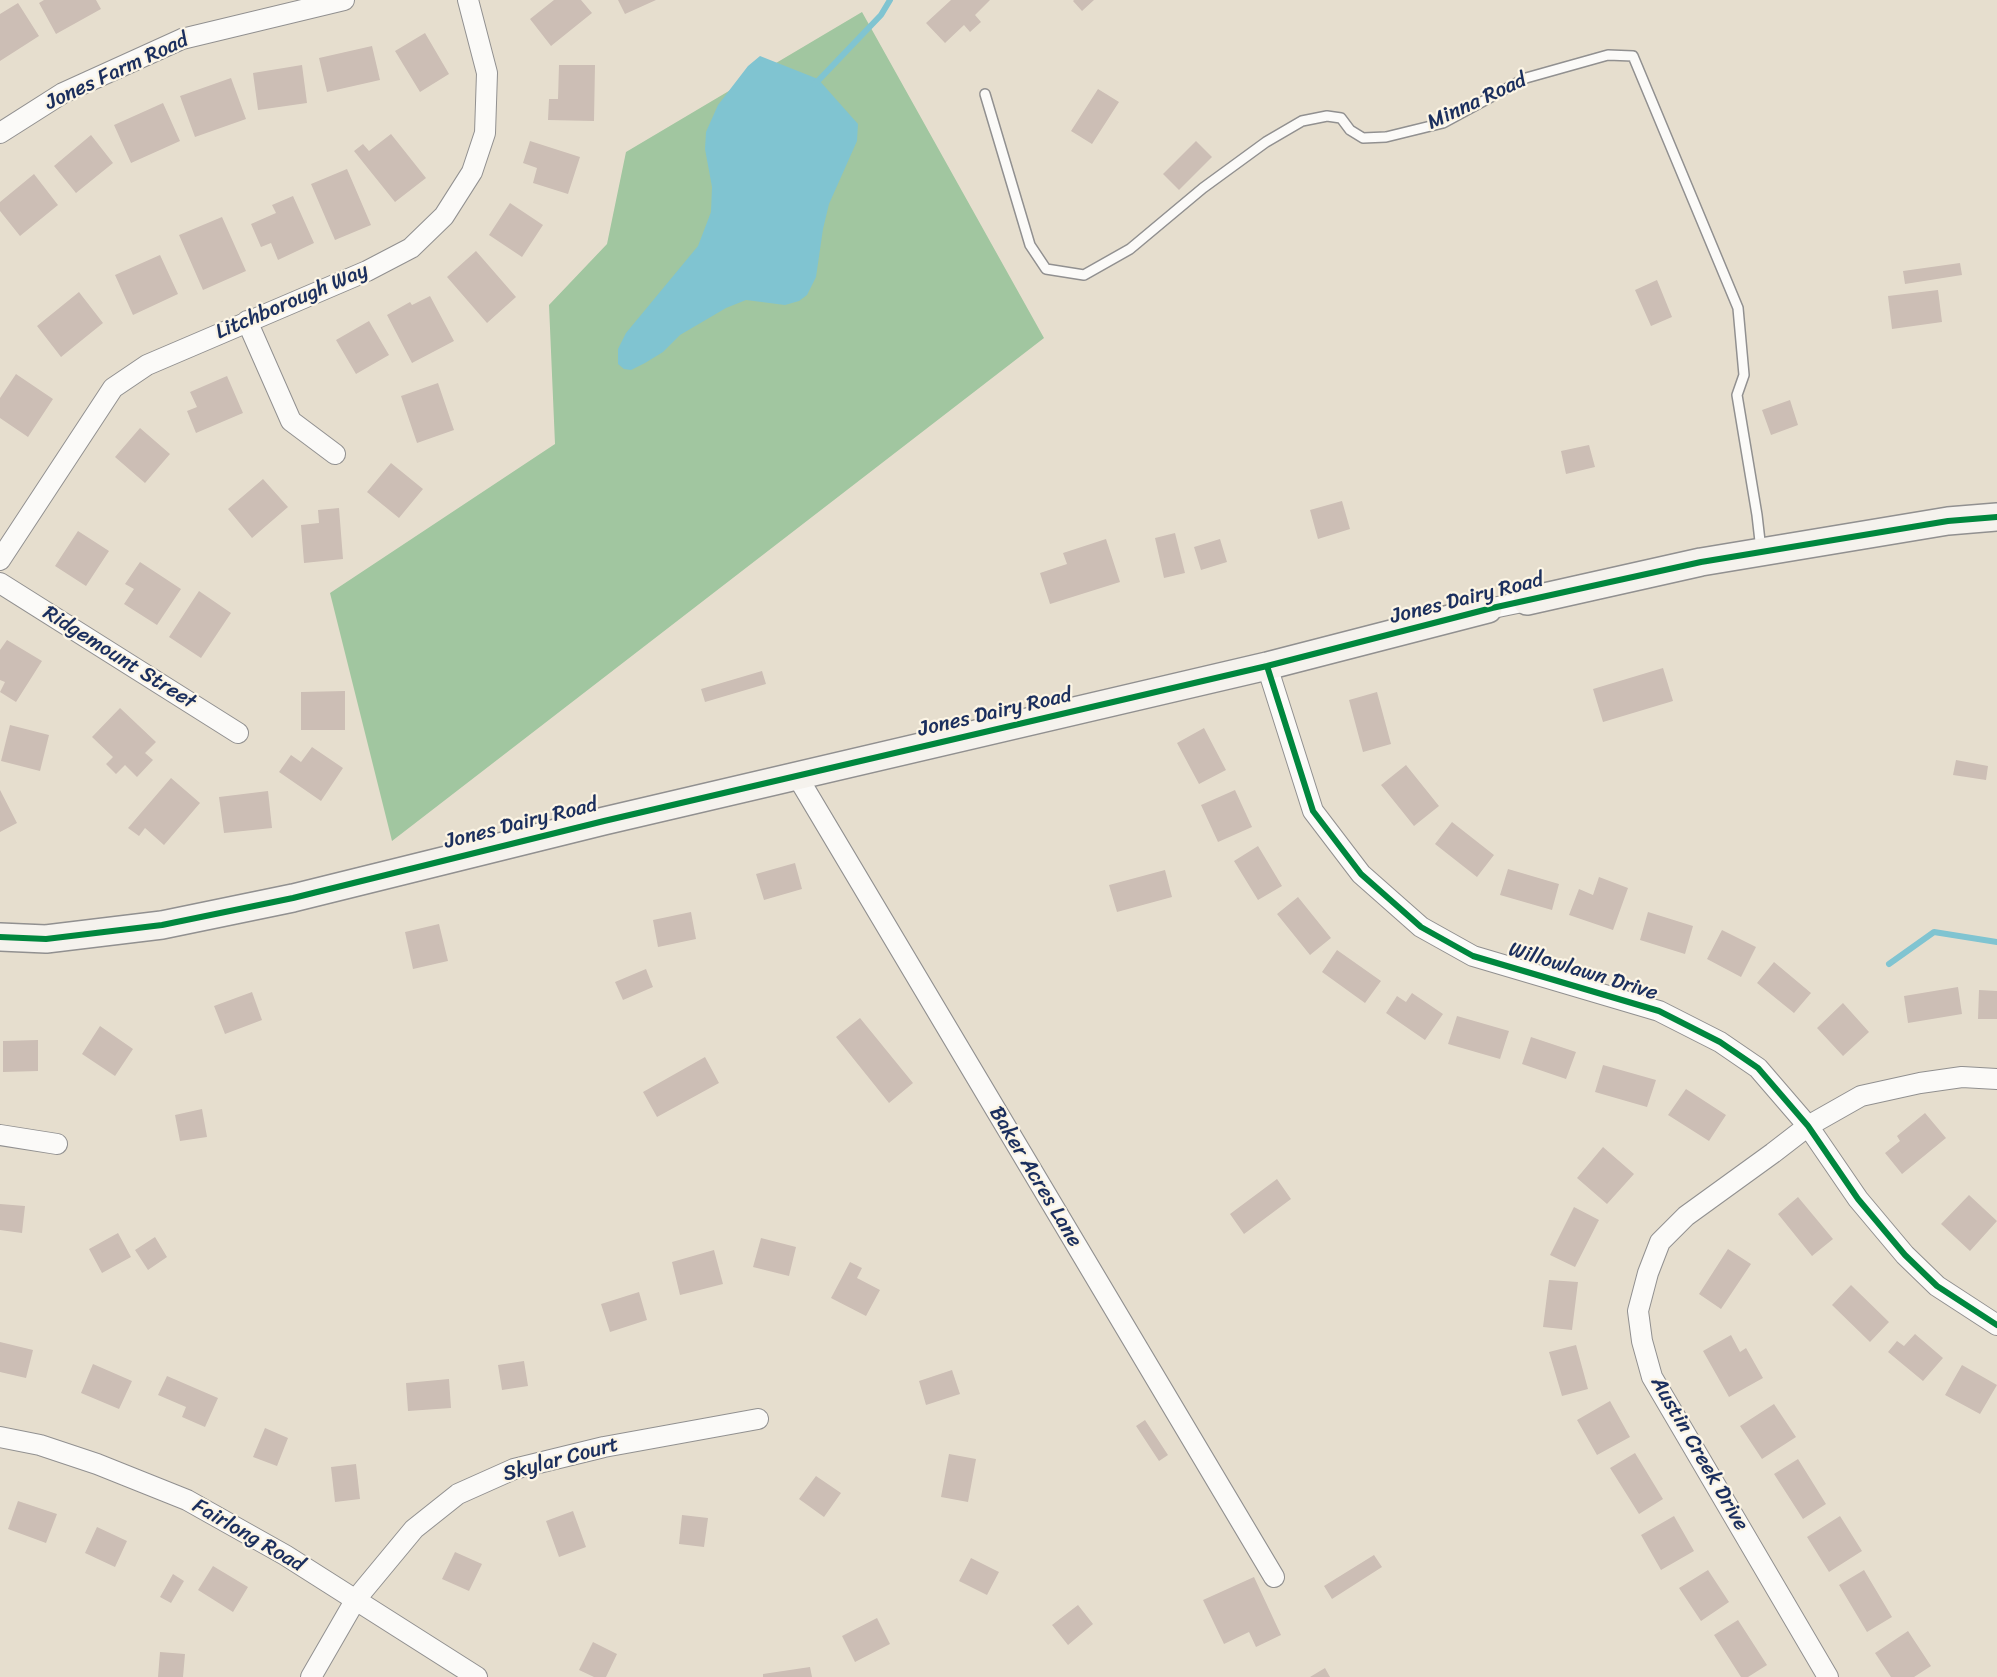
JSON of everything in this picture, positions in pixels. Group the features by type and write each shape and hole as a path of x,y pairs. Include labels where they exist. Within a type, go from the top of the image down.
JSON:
{"street":[{"name":"Jones Farm Road","path":"0,133 63,93 182,39 344,0"},
{"name":"Litchborough Way","path":"0,560 113,388 147,365 367,271 402,253 411,248 444,216 472,172 485,133 488,73 468,0"},
{"path":"247,321 291,421 335,454"},
{"name":"Jones Dairy Road","path":"0,937 46,939 162,925 293,898 604,821 1267,666 1488,609 1701,562 1948,521 1997,517"},
{"name":"Ridgemount Street","path":"0,583 238,733"},
{"name":"Willowlawn Drive","path":"1267,666 1313,811 1361,874 1421,927 1473,956 1659,1011 1720,1042 1758,1068 1808,1126 1858,1199 1905,1255 1937,1286 1997,1324"},
{"name":"Baker Acres Lane","path":"797,776 1274,1577"},
{"name":"Austin Creek Drive","path":"1828,1677 1652,1377 1642,1341 1638,1311 1648,1273 1660,1242 1686,1216 1808,1126 1861,1096 1920,1083 1962,1077 1997,1079"},
{"path":"0,1135 57,1144"},
{"name":"Skylar Court","path":"311,1677 356,1599 414,1529 458,1494 514,1469 604,1447 758,1419"},
{"name":"Fairlong Road","path":"0,1437 40,1445 97,1464 187,1500 285,1555 477,1677"}],"lane":[{"name":"Minna Road","path":"985,93 1030,245 1046,269 1084,275 1130,249 1212,182 1266,142 1302,121 1327,116 1341,118 1350,130 1363,138 1386,137 1443,123 1526,78 1608,55 1633,56 1738,308 1744,375 1737,395 1761,552"}],"green space":[{"path":"862,12 1044,338 392,841 330,593 555,444 549,305 607,244 626,152"}],"water":[{"path":"760,56 818,79 858,124 857,141 829,204 816,277 807,295 799,301 785,305 746,300 726,308 680,335 663,352 645,363 631,370 624,369 618,364 618,349 626,333 698,246 711,212 712,187 705,149 706,132 718,105 748,66"}],"building":[{"path":"44,0 96,0 101,9 56,34 39,3"},
{"path":"554,0 581,0 592,13 551,46 530,19"},
{"path":"618,0 656,0 625,14"},
{"path":"951,0 990,0 975,15 981,22 970,32 964,25 945,43 926,23"},
{"path":"1074,0 1094,0 1082,11"},
{"path":"18,3 39,36 0,61 0,14"},
{"path":"425,33 449,74 420,92 395,51"},
{"path":"372,46 380,80 327,92 319,58"},
{"path":"302,65 307,103 258,110 253,73"},
{"path":"559,65 595,65 594,121 548,120 549,99 558,99"},
{"path":"231,78 246,119 195,137 180,96"},
{"path":"1098,89 1119,102 1092,144 1071,131"},
{"path":"163,103 180,141 131,163 114,125"},
{"path":"391,134 426,178 395,202 354,151 363,144 369,151"},
{"path":"91,135 113,163 76,193 54,166"},
{"path":"530,141 580,157 568,194 533,183 537,168 523,163"},
{"path":"1196,141 1212,157 1179,190 1163,174"},
{"path":"347,169 371,225 335,240 311,184"},
{"path":"34,174 58,205 20,236 0,211 0,202"},
{"path":"293,196 314,243 278,260 271,243 261,247 251,224 276,213 272,205"},
{"path":"510,203 543,225 522,257 489,235"},
{"path":"222,217 246,271 203,290 179,235"},
{"path":"476,251 516,297 487,323 447,277"},
{"path":"160,255 178,294 133,315 115,275"},
{"path":"1960,263 1962,275 1905,284 1903,271"},
{"path":"1657,280 1672,317 1651,326 1635,290"},
{"path":"1938,290 1942,322 1892,329 1888,296"},
{"path":"79,292 103,323 61,357 37,326"},
{"path":"430,296 454,341 412,363 387,315 410,302 412,305"},
{"path":"369,321 389,355 356,374 336,340"},
{"path":"16,374 53,399 28,437 0,418 0,398"},
{"path":"227,376 243,413 196,433 187,411 197,407 190,392"},
{"path":"438,383 454,430 417,443 401,396"},
{"path":"1790,400 1798,425 1771,435 1762,410"},
{"path":"140,428 170,454 145,483 115,457"},
{"path":"1589,445 1595,467 1566,474 1561,451"},
{"path":"391,463 423,489 399,518 367,492"},
{"path":"263,479 288,507 252,538 228,509"},
{"path":"1342,501 1350,529 1318,539 1310,510"},
{"path":"339,508 343,559 304,563 301,525 319,523 318,510"},
{"path":"78,531 109,551 86,586 55,566"},
{"path":"1175,533 1185,573 1164,578 1155,538"},
{"path":"1106,539 1120,582 1050,604 1040,573 1067,564 1063,553"},
{"path":"1220,539 1227,562 1201,570 1194,547"},
{"path":"140,562 181,589 157,625 124,604 134,589 125,584"},
{"path":"199,591 231,613 201,658 169,637"},
{"path":"7,640 42,661 16,702 0,692 5,682 0,680 0,650"},
{"path":"1663,668 1673,701 1603,722 1593,689"},
{"path":"762,671 766,684 705,702 701,689"},
{"path":"345,691 345,730 301,730 301,692"},
{"path":"1377,692 1391,744 1363,752 1349,700"},
{"path":"120,708 156,742 145,753 153,760 137,777 125,765 116,774 106,764 113,757 92,737"},
{"path":"10,725 49,735 40,771 1,761"},
{"path":"1204,728 1226,770 1199,784 1177,743"},
{"path":"312,747 343,768 321,801 279,772 291,755 301,762"},
{"path":"1956,760 1988,766 1986,780 1953,775"},
{"path":"1406,765 1439,806 1414,826 1381,785"},
{"path":"171,778 200,803 164,845 145,828 139,836 128,828"},
{"path":"0,790 17,823 0,832"},
{"path":"1235,790 1252,827 1218,842 1201,805"},
{"path":"268,791 272,828 224,833 219,797"},
{"path":"1452,822 1494,855 1477,877 1435,844"},
{"path":"1258,846 1282,886 1258,900 1234,861"},
{"path":"795,863 802,889 764,900 756,874"},
{"path":"1508,869 1559,884 1552,910 1500,895"},
{"path":"1165,870 1172,897 1117,912 1109,885"},
{"path":"1599,877 1628,888 1613,930 1569,915 1579,889 1593,895"},
{"path":"1298,897 1331,938 1310,955 1277,914"},
{"path":"691,912 696,939 658,947 653,920"},
{"path":"1648,912 1693,926 1685,954 1640,940"},
{"path":"439,924 448,961 413,969 405,932"},
{"path":"1722,930 1756,947 1741,977 1707,959"},
{"path":"1337,950 1381,981 1365,1003 1322,972"},
{"path":"1774,962 1811,993 1794,1013 1757,983"},
{"path":"646,969 653,987 623,1000 615,982"},
{"path":"1958,987 1962,1014 1908,1023 1904,996"},
{"path":"1979,990 1997,991 1997,1019 1978,1019"},
{"path":"252,992 262,1020 225,1034 214,1006"},
{"path":"1412,993 1443,1014 1425,1040 1386,1013 1397,996 1406,1002"},
{"path":"1843,1003 1869,1032 1843,1056 1817,1028"},
{"path":"1457,1016 1509,1031 1500,1059 1448,1044"},
{"path":"860,1018 913,1083 889,1103 836,1037"},
{"path":"100,1026 133,1049 115,1076 82,1054"},
{"path":"1531,1037 1576,1052 1566,1079 1522,1064"},
{"path":"38,1040 38,1071 3,1072 3,1041"},
{"path":"705,1057 719,1083 657,1117 643,1092"},
{"path":"1603,1065 1656,1080 1647,1107 1595,1092"},
{"path":"1686,1089 1726,1115 1709,1141 1668,1115"},
{"path":"202,1109 207,1137 180,1141 175,1115"},
{"path":"1925,1113 1946,1138 1902,1174 1885,1153 1900,1141 1897,1136"},
{"path":"1603,1147 1634,1174 1607,1204 1577,1178"},
{"path":"1277,1179 1291,1199 1244,1234 1230,1214"},
{"path":"1969,1195 1997,1221 1970,1251 1941,1224"},
{"path":"1798,1197 1833,1239 1812,1256 1778,1214"},
{"path":"0,1204 25,1206 22,1233 0,1230"},
{"path":"1574,1207 1599,1220 1575,1267 1550,1255"},
{"path":"118,1233 131,1257 102,1273 89,1249"},
{"path":"155,1237 167,1257 148,1270 135,1250"},
{"path":"761,1238 796,1247 789,1276 753,1267"},
{"path":"1728,1249 1751,1264 1721,1309 1699,1294"},
{"path":"714,1250 723,1284 680,1295 672,1262"},
{"path":"850,1262 862,1268 857,1278 880,1290 866,1316 831,1298"},
{"path":"1549,1280 1578,1282 1572,1330 1543,1327"},
{"path":"1851,1285 1889,1322 1870,1342 1832,1305"},
{"path":"639,1292 647,1320 610,1332 601,1304"},
{"path":"1915,1334 1943,1358 1923,1381 1888,1352 1897,1341 1904,1346"},
{"path":"1731,1335 1740,1352 1746,1348 1763,1378 1729,1397 1703,1351"},
{"path":"0,1342 33,1350 26,1378 0,1372"},
{"path":"1576,1345 1588,1389 1562,1396 1549,1352"},
{"path":"524,1361 528,1386 502,1390 498,1365"},
{"path":"93,1364 132,1381 119,1409 81,1393"},
{"path":"1962,1365 1997,1385 1980,1414 1945,1395"},
{"path":"952,1370 960,1394 926,1405 919,1381"},
{"path":"167,1376 218,1398 205,1427 182,1417 186,1407 158,1395"},
{"path":"449,1379 451,1408 408,1411 406,1383"},
{"path":"1610,1401 1630,1437 1597,1455 1577,1420"},
{"path":"1774,1404 1796,1437 1762,1459 1740,1426"},
{"path":"1145,1420 1168,1455 1159,1461 1136,1426"},
{"path":"265,1428 288,1438 277,1466 253,1457"},
{"path":"1635,1453 1663,1499 1639,1514 1610,1468"},
{"path":"949,1454 976,1459 968,1502 941,1497"},
{"path":"1798,1459 1826,1504 1803,1519 1774,1474"},
{"path":"356,1464 360,1499 335,1502 331,1467"},
{"path":"816,1476 841,1493 824,1517 799,1499"},
{"path":"18,1501 57,1514 46,1543 8,1529"},
{"path":"573,1511 586,1547 559,1557 546,1521"},
{"path":"682,1515 708,1518 704,1547 679,1544"},
{"path":"1674,1516 1694,1551 1661,1570 1641,1535"},
{"path":"1840,1516 1862,1551 1829,1572 1807,1537"},
{"path":"97,1527 127,1541 115,1567 85,1553"},
{"path":"455,1552 482,1564 469,1591 442,1579"},
{"path":"1374,1555 1382,1567 1332,1599 1324,1586"},
{"path":"971,1558 999,1572 987,1595 959,1581"},
{"path":"213,1566 248,1587 233,1612 198,1590"},
{"path":"1708,1570 1729,1602 1701,1621 1679,1588"},
{"path":"1864,1570 1892,1617 1867,1632 1839,1585"},
{"path":"173,1574 184,1581 171,1603 160,1597"},
{"path":"1254,1577 1281,1635 1256,1647 1249,1632 1224,1644 1203,1600"},
{"path":"1078,1605 1093,1624 1068,1645 1052,1625"},
{"path":"877,1618 890,1644 855,1662 842,1636"},
{"path":"1738,1620 1767,1665 1748,1677 1741,1677 1714,1635"},
{"path":"1908,1631 1931,1666 1914,1677 1891,1677 1875,1653"},
{"path":"593,1642 617,1654 606,1677 594,1677 579,1670"},
{"path":"160,1652 185,1654 183,1677 158,1677"},
{"path":"810,1667 812,1677 763,1677 763,1674"},
{"path":"1325,1668 1330,1677 1310,1677"}],"waterway":[{"path":"815,84 881,15 890,0"},
{"path":"1889,964 1934,932 1997,942"}],"cycle path":[{"path":"0,937 46,939 162,925 293,898 604,821 1267,666 1492,608 1701,562 1948,521 1997,517"},
{"path":"1267,666 1313,811 1361,874 1421,927 1473,956 1659,1011 1720,1042 1758,1068 1808,1126 1858,1199 1905,1255 1937,1286 1997,1325"}]}
